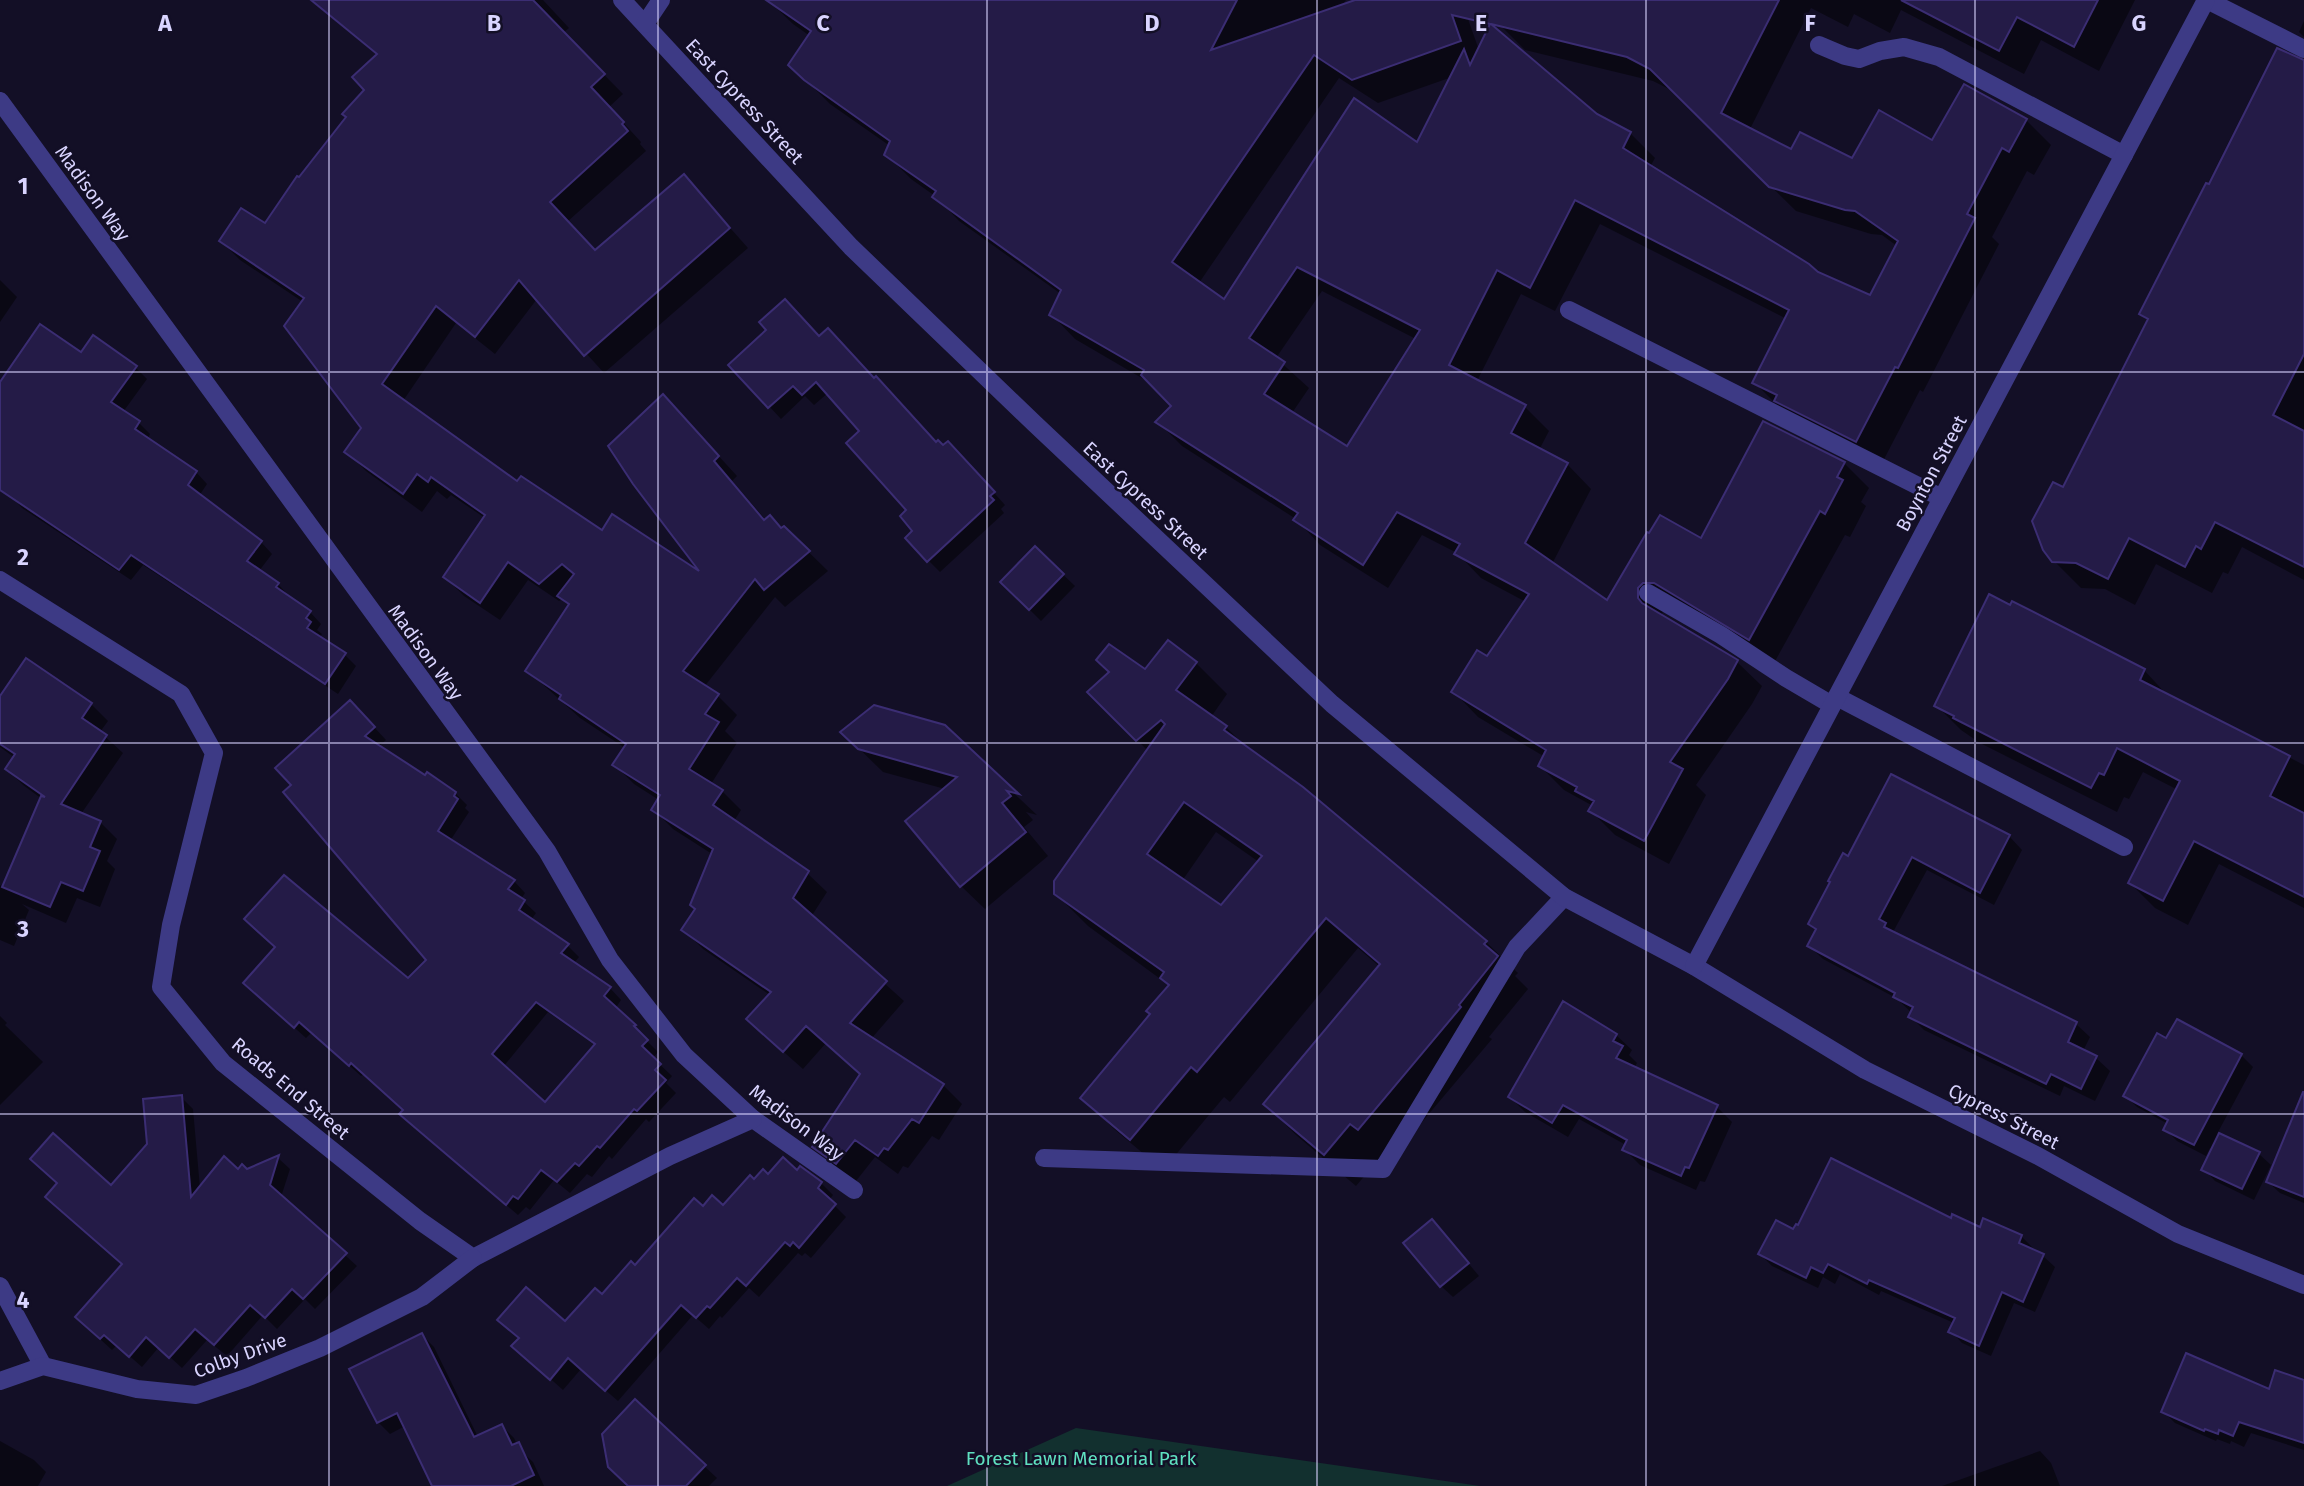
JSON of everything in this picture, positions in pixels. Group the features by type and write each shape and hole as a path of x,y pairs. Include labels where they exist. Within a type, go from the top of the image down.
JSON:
{"street":[{"name":"East Cypress Street","path":"622,0 851,247 1332,704 1564,897 1694,966"},
{"path":"645,24 661,0"},
{"path":"2207,0 2304,50"},
{"name":"Boynton Street","path":"1694,966 2207,0"},
{"path":"1819,45 1859,59 1880,51 1904,47 1939,57 2124,155"},
{"name":"Madison Way","path":"0,102 547,850 610,961 684,1055 752,1119 854,1190"},
{"path":"1569,310 1942,498"},
{"name":"Roads End Street","path":"0,580 181,694 214,753 171,925 161,987 223,1063 420,1221 473,1258"},
{"path":"1647,593 1721,635 1786,678 2124,847"},
{"path":"1044,1158 1383,1169 1517,947 1564,897"},
{"name":"Cypress Street","path":"1694,966 1865,1070 2038,1156 2178,1234 2304,1284"},
{"path":"473,1258 670,1156 752,1119"},
{"name":"Colby Drive","path":"43,1366 137,1389 196,1395 307,1353 354,1331 422,1297 473,1258"},
{"path":"0,1286 43,1366 0,1381"}],"green space":[{"name":"Forest Lawn Memorial Park","path":"1076,1428 1480,1486 947,1486"}],"building":[{"path":"311,0 533,0 605,74 591,87 624,122 622,124 628,131 550,202 595,250 684,174 730,228 584,356 519,280 475,337 436,306 382,384 517,481 521,476 602,530 612,514 699,571 633,484 608,446 663,394 719,456 714,461 764,520 770,515 781,528 784,526 810,551 764,590 755,579 683,671 719,694 705,714 719,722 689,769 723,790 713,805 809,871 793,898 887,981 850,1023 944,1084 919,1123 912,1119 888,1150 884,1148 878,1156 855,1140 836,1164 812,1147 860,1074 806,1026 783,1052 746,1019 771,992 681,930 695,909 690,905 713,849 651,810 660,795 612,765 626,744 559,699 561,695 525,671 569,604 557,596 574,574 562,564 539,584 508,562 480,603 443,577 485,515 431,477 428,482 417,474 403,494 344,452 361,428 284,326 304,298 219,241 241,208 265,223 297,176 299,177 346,117 342,114 364,90 352,77 377,54"},
{"path":"766,0 1237,0 1211,50 1355,0 1779,0 1721,113 1791,149 1800,132 1852,158 1879,110 1932,140 1964,84 2027,119 2009,152 2002,148 1967,214 1975,218 1898,368 1895,367 1856,442 1774,401 1777,395 1752,383 1789,310 1575,200 1530,288 1497,270 1449,365 1526,405 1511,433 1568,463 1525,543 1607,600 1660,515 1701,538 1763,421 1845,462 1837,477 1843,480 1825,514 1820,511 1749,640 1654,583 1643,583 1638,588 1638,598 1642,603 1738,660 1728,679 1670,762 1683,769 1644,841 1588,811 1594,801 1575,791 1577,787 1538,766 1546,750 1451,692 1477,650 1487,656 1529,594 1454,554 1460,544 1397,512 1363,565 1293,520 1298,513 1155,422 1171,406 1141,375 1144,370 1049,315 1061,290 932,197 936,191 884,155 890,141 804,80 788,65 811,31","holes":["1452,15 1490,24 1470,65 1464,49 1417,142 1354,98 1224,299 1172,262 1314,55 1352,80 1461,41","1491,24 1627,57 1650,69 1769,187 1855,211 1898,241 1870,295 1818,272 1623,148 1631,132 1597,114","1297,267 1420,330 1347,446 1264,394 1285,362 1249,338"]},
{"path":"1901,0 2098,0 2074,47 2017,17 1999,51"},
{"path":"2277,48 2304,60 2304,354 2273,415 2304,431 2304,567 2215,522 2201,549 2196,546 2185,567 2129,538 2108,579 2076,563 2052,562 2043,550 2032,521 2053,482 2063,487 2148,319 2139,314 2206,183 2209,184"},
{"path":"785,299 819,336 828,328 936,442 938,440 943,445 948,441 995,492 990,496 994,500 927,562 905,538 912,531 900,516 906,510 846,443 859,431 816,382 802,395 793,386 768,408 728,365 766,330 759,322"},
{"path":"40,324 81,352 93,335 137,366 111,402 140,421 135,429 197,471 188,485 262,541 247,561 279,583 276,587 311,611 306,618 311,622 307,628 346,653 325,684 131,555 119,570 0,490 0,382"},
{"path":"1035,546 1064,574 1029,610 1000,582"},
{"path":"1989,594 2010,605 2012,601 2145,669 2140,680 2290,756 2270,796 2304,813 2304,897 2194,841 2163,901 2128,883 2180,781 2117,748 2104,775 2099,773 2091,788 1934,706"},
{"path":"1168,640 1197,662 1176,690 1227,726 1224,730 1303,787 1487,941 1484,944 1498,956 1459,1005 1461,1007 1358,1130 1350,1124 1324,1155 1263,1104 1380,964 1326,918 1197,1072 1191,1067 1130,1140 1080,1098 1150,1014 1146,1011 1169,985 1160,978 1164,972 1054,894 1054,881 1165,724 1161,720 1136,741 1087,692 1109,672 1096,660 1109,644 1145,669","holes":["1184,802 1262,856 1221,905 1147,854"]},
{"path":"26,658 92,703 82,718 107,735 61,804 101,821 90,847 100,851 83,891 61,882 50,907 2,887 41,796 45,797 5,769 15,754 0,744 0,696"},
{"path":"350,700 375,727 365,736 456,792 454,796 458,799 438,831 515,880 508,889 525,900 519,910 569,944 561,953 611,987 604,996 636,1025 634,1026 648,1040 642,1046 661,1064 655,1070 666,1080 637,1111 634,1109 600,1148 597,1146 579,1166 575,1163 557,1182 541,1170 518,1199 513,1196 506,1205 399,1114 403,1110 351,1063 349,1066 299,1022 294,1028 243,983 275,947 244,919 284,875 408,978 426,960 283,792 291,785 275,768","holes":["536,1002 595,1044 545,1102 492,1054"]},
{"path":"874,705 945,725 1019,794 1007,791 1011,796 1002,803 1026,832 960,887 905,821 957,777 858,749 840,732"},
{"path":"1891,774 2010,835 1980,893 1912,857 1879,919 1886,923 1884,927 2077,1022 2068,1042 2097,1056 2081,1089 2051,1074 2046,1084 1908,1017 1913,1007 1893,997 1895,993 1807,946 1816,929 1808,924 1830,882 1828,881 1843,853 1848,856"},
{"path":"1563,1001 1617,1034 1613,1041 1623,1046 1616,1058 1718,1105 1689,1168 1685,1167 1681,1176 1622,1150 1627,1140 1563,1105 1552,1123 1508,1097"},
{"path":"2177,1019 2242,1054 2194,1145 2163,1130 2168,1120 2123,1096 2157,1033 2166,1038"},
{"path":"2304,1092 2304,1197 2266,1182"},
{"path":"182,1095 191,1197 224,1156 238,1169 242,1164 247,1169 279,1155 270,1185 347,1253 303,1299 292,1289 265,1318 250,1305 214,1345 195,1329 169,1358 146,1337 129,1357 104,1335 100,1339 75,1317 122,1264 45,1197 57,1183 30,1159 53,1133 111,1185 147,1144 143,1099"},
{"path":"2219,1133 2260,1152 2242,1189 2201,1170"},
{"path":"783,1157 797,1170 800,1166 822,1182 818,1188 836,1204 799,1248 793,1242 790,1246 785,1242 746,1286 737,1278 710,1308 707,1306 696,1318 681,1305 605,1391 568,1358 550,1380 511,1346 519,1338 497,1320 526,1287 565,1321 595,1288 602,1294 631,1261 635,1265 694,1198 703,1206 712,1195 723,1205 750,1175 754,1179 763,1169 768,1174"},
{"path":"1831,1158 1951,1218 1952,1214 1980,1227 1983,1218 2022,1235 2019,1243 2044,1254 2023,1302 2002,1292 1979,1346 1948,1332 1955,1318 1869,1280 1867,1284 1828,1264 1823,1273 1811,1267 1806,1278 1758,1254 1776,1220 1793,1229 1798,1225"},
{"path":"1432,1219 1469,1263 1440,1287 1403,1243"},
{"path":"422,1333 474,1437 502,1424 512,1445 519,1442 534,1475 511,1486 432,1486 397,1413 377,1423 349,1369"},
{"path":"2186,1353 2269,1389 2275,1370 2304,1380 2304,1443 2239,1422 2233,1436 2219,1430 2218,1434 2205,1429 2204,1431 2161,1412"},
{"path":"635,1399 706,1465 686,1486 628,1486 608,1467 602,1434"}]}
